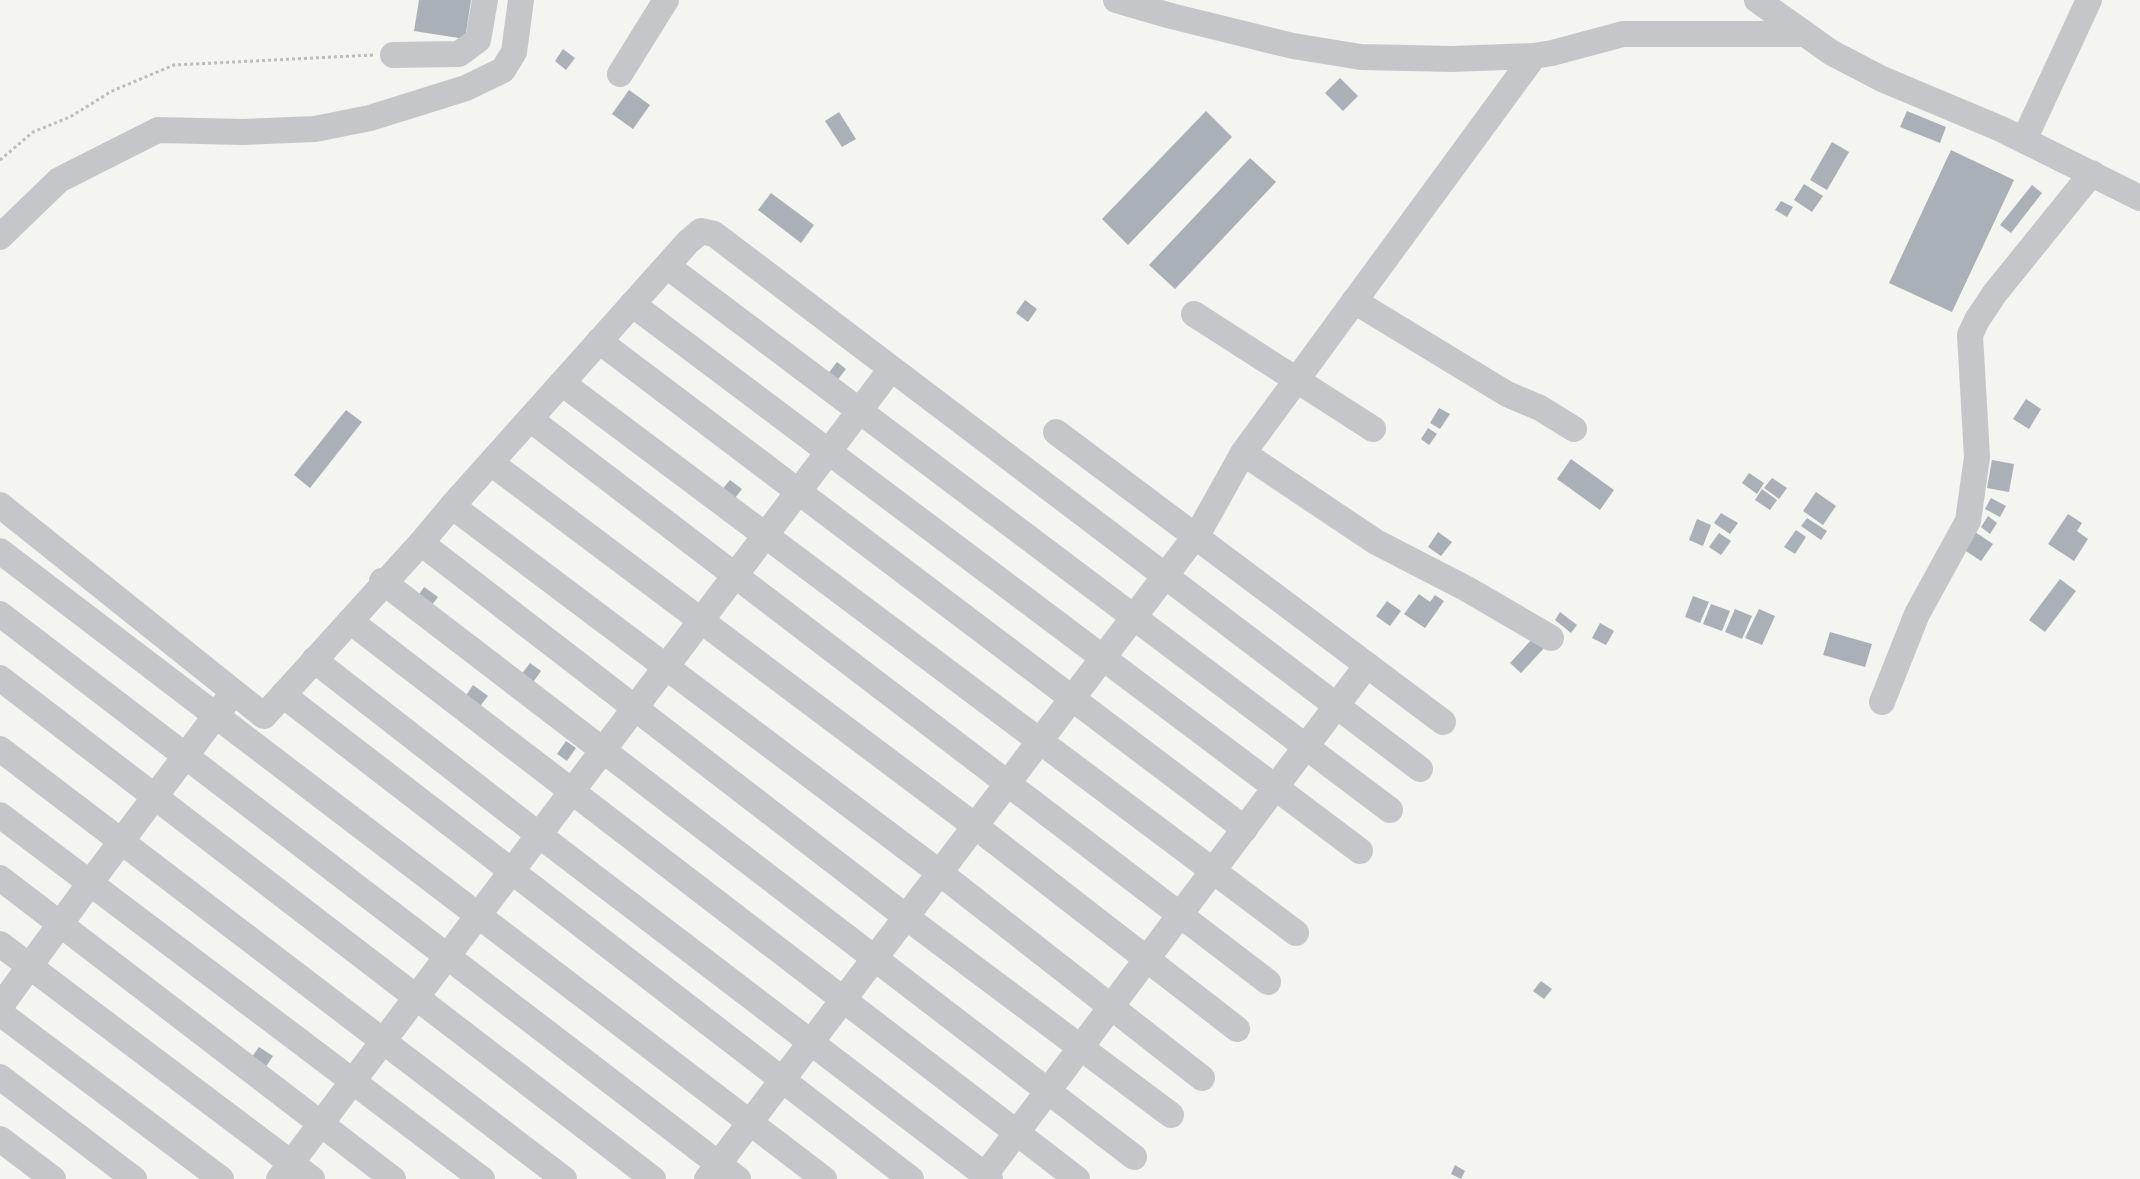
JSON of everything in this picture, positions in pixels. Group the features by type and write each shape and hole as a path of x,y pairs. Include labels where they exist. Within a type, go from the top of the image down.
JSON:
{"street":[{"path":"393,55 459,54 478,40 485,0"},
{"path":"0,237 59,180 158,130 243,132 315,129 370,118 466,88 503,70 514,52 521,0"},
{"path":"620,74 666,0"},
{"path":"1116,0 1293,46 1361,57 1452,59 1534,56 1623,34 1804,34"},
{"path":"1757,0 1832,53 1882,79 2024,140 2140,198"},
{"path":"2024,140 2089,0"},
{"path":"0,614 447,956 721,1174 750,1123 782,1080 1196,536 1243,453 1534,56"},
{"path":"1882,702 1917,614 1968,521 1977,457 1970,334 1995,292 2092,173"},
{"path":"0,505 264,716 383,582 421,543 632,304 688,242 701,231 714,234 1420,769"},
{"path":"667,266 1390,810"},
{"path":"1354,301 1507,394 1540,408 1574,429"},
{"path":"632,304 1360,851"},
{"path":"1194,314 1373,429"},
{"path":"599,341 1245,829"},
{"path":"285,1171 891,369"},
{"path":"562,383 1296,933"},
{"path":"530,419 1268,982"},
{"path":"1056,432 1443,722"},
{"path":"1243,453 1376,542 1551,638"},
{"path":"490,463 975,826 1237,1029"},
{"path":"452,506 940,873 1202,1078"},
{"path":"421,543 906,917 1171,1115"},
{"path":"0,551 824,1179"},
{"path":"383,582 1134,1157"},
{"path":"350,621 1077,1179"},
{"path":"314,660 985,1178 1367,665"},
{"path":"0,678 653,1179"},
{"path":"0,1007 121,841 234,692"},
{"path":"283,695 911,1179"},
{"path":"0,749 564,1179"},
{"path":"0,815 482,1179"},
{"path":"0,878 393,1179"},
{"path":"0,944 285,1171 312,1179"},
{"path":"0,1013 221,1179"},
{"path":"0,1077 134,1179"},
{"path":"0,1138 53,1179"}],"path":[{"path":"0,160 33,132 70,117 112,91 174,65 393,55"}],"building":[{"path":"419,0 471,0 465,39 414,31"},
{"path":"563,49 575,58 566,70 555,61"},
{"path":"1340,78 1358,96 1343,111 1325,93"},
{"path":"629,90 650,105 633,129 612,114"},
{"path":"1206,111 1232,137 1128,245 1102,219"},
{"path":"1907,111 1946,127 1940,143 1900,127"},
{"path":"839,112 856,139 842,147 825,121"},
{"path":"1832,142 1849,152 1827,190 1810,180"},
{"path":"1951,150 2014,180 1952,312 1889,283"},
{"path":"1250,158 1276,182 1175,289 1149,265"},
{"path":"1804,184 1823,196 1812,212 1794,200"},
{"path":"2032,185 2042,193 2011,233 2000,225"},
{"path":"771,193 814,225 801,243 758,210"},
{"path":"1781,201 1793,207 1787,217 1775,210"},
{"path":"1025,300 1037,309 1028,322 1016,313"},
{"path":"837,362 846,369 836,382 827,375"},
{"path":"2026,399 2041,409 2029,429 2013,419"},
{"path":"1439,408 1450,414 1440,429 1430,423"},
{"path":"346,410 362,422 310,488 294,475"},
{"path":"1428,428 1437,434 1429,445 1421,439"},
{"path":"1571,459 1614,490 1600,510 1557,479"},
{"path":"1992,460 2014,464 2009,492 1987,488"},
{"path":"1749,473 1764,483 1757,494 1742,483"},
{"path":"1772,478 1787,488 1779,499 1764,488"},
{"path":"730,480 742,489 732,502 720,492"},
{"path":"1762,489 1777,500 1770,510 1755,500"},
{"path":"1816,492 1836,506 1823,525 1803,511"},
{"path":"1991,498 2006,506 2000,517 1985,509"},
{"path":"1721,513 1738,523 1730,534 1714,523"},
{"path":"2068,514 2082,523 2077,531 2088,539 2074,561 2048,544"},
{"path":"1988,516 1997,523 1990,534 1981,527"},
{"path":"1807,518 1827,531 1821,540 1801,526"},
{"path":"1697,519 1711,525 1703,546 1689,540"},
{"path":"1796,530 1806,537 1795,554 1784,547"},
{"path":"1438,532 1452,542 1441,556 1428,547"},
{"path":"1975,532 1993,544 1981,561 1963,549"},
{"path":"1719,533 1731,541 1721,555 1709,547"},
{"path":"2060,579 2076,591 2045,632 2029,620"},
{"path":"424,587 438,597 429,609 416,599"},
{"path":"1419,594 1430,602 1435,595 1444,601 1425,628 1404,614"},
{"path":"1693,596 1709,602 1700,623 1685,617"},
{"path":"1387,601 1401,611 1390,626 1376,616"},
{"path":"1711,604 1730,611 1722,631 1703,624"},
{"path":"1735,609 1752,616 1742,639 1725,632"},
{"path":"1759,609 1775,616 1762,645 1745,638"},
{"path":"1560,612 1577,625 1571,633 1555,620"},
{"path":"1600,623 1614,631 1606,645 1592,638"},
{"path":"1830,632 1872,644 1865,667 1823,655"},
{"path":"1534,637 1545,647 1521,673 1510,663"},
{"path":"530,663 541,671 529,688 518,679"},
{"path":"473,685 488,696 477,710 463,700"},
{"path":"566,741 576,748 567,761 557,754"},
{"path":"1541,981 1552,989 1544,999 1533,991"},
{"path":"259,1047 273,1056 263,1071 249,1061"},
{"path":"1455,1165 1465,1171 1461,1179 1451,1174"}]}
